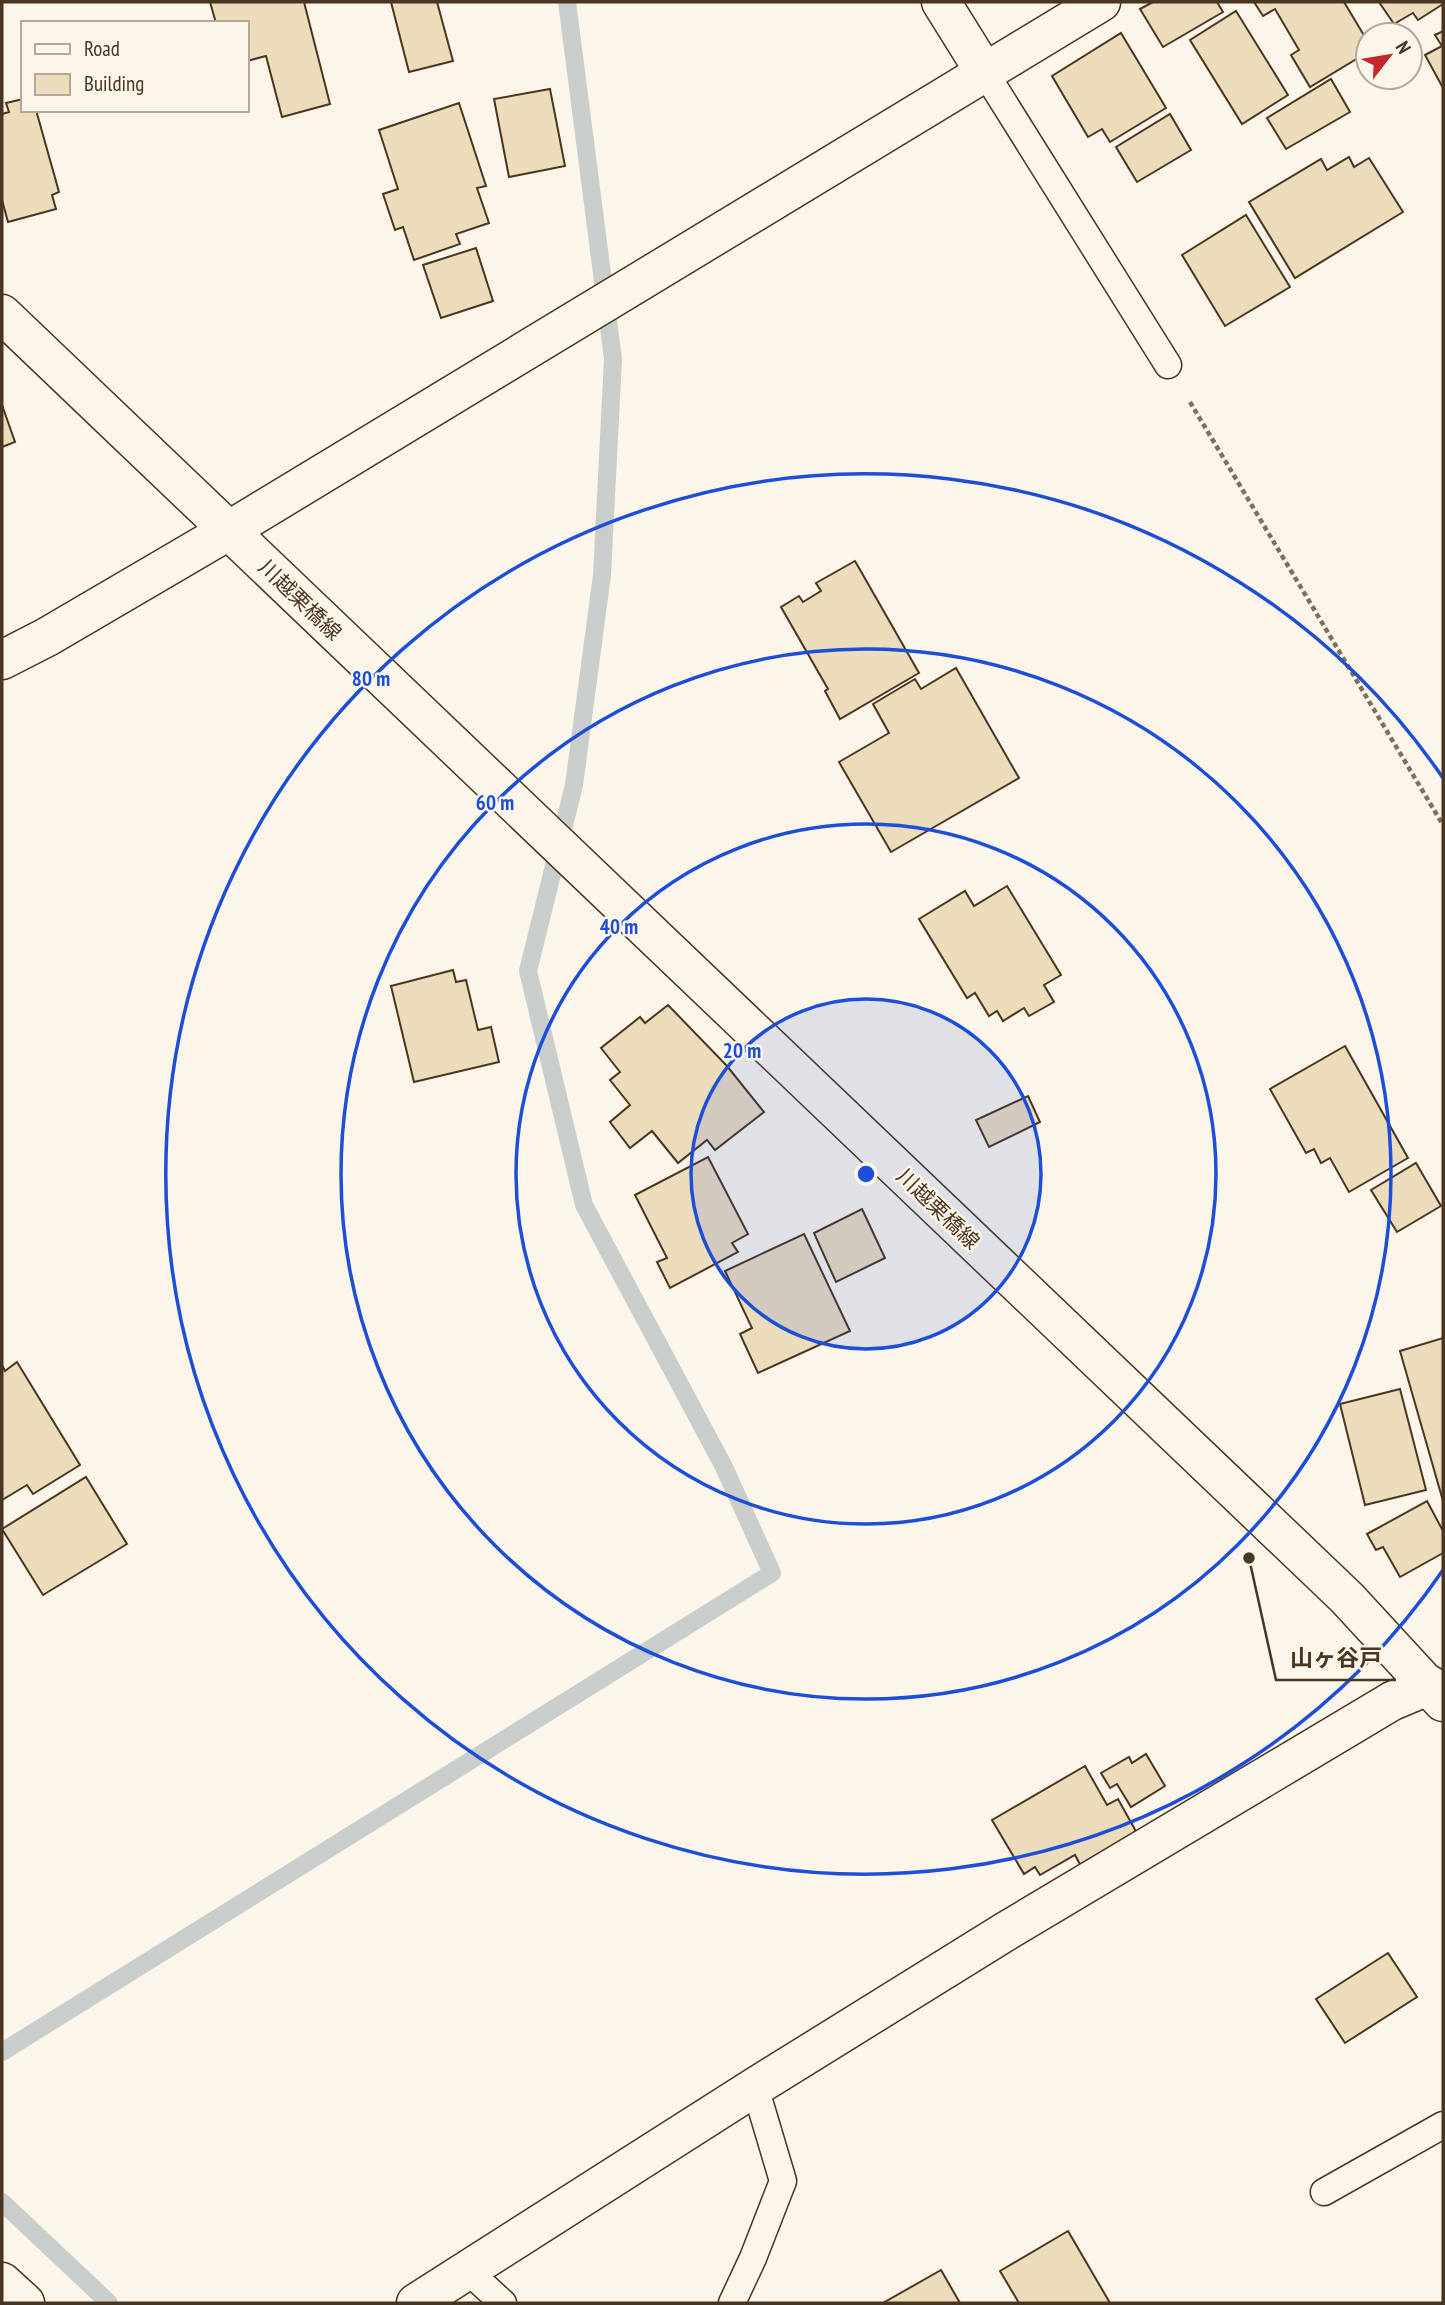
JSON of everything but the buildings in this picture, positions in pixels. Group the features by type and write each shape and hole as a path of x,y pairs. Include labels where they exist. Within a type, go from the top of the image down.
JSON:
{"street":[{"path":"941,2 984,71"},
{"path":"2,660 47,637 228,531 1101,2"},
{"name":"川越栗橋線","path":"2,314 1347,1598 1437,1694"},
{"path":"416,2303 755,2087 1009,1930 1392,1701 1437,1694"},
{"path":"2,2282 25,2303"}],"lane":[{"path":"984,71 1167,365"},
{"path":"732,2303 783,2181 755,2087"},
{"path":"1324,2192 1443,2125"},
{"path":"468,2271 503,2303"}],"path":[{"path":"1167,365 1443,825"}],"waterway":[{"path":"2,2052 772,1573 724,1467 584,1205 528,971 574,785 602,575 613,359 567,2"},
{"path":"2,2202 109,2303"}],"place":[{"name":"山ヶ谷戸","path":"1249,1558"}]}
